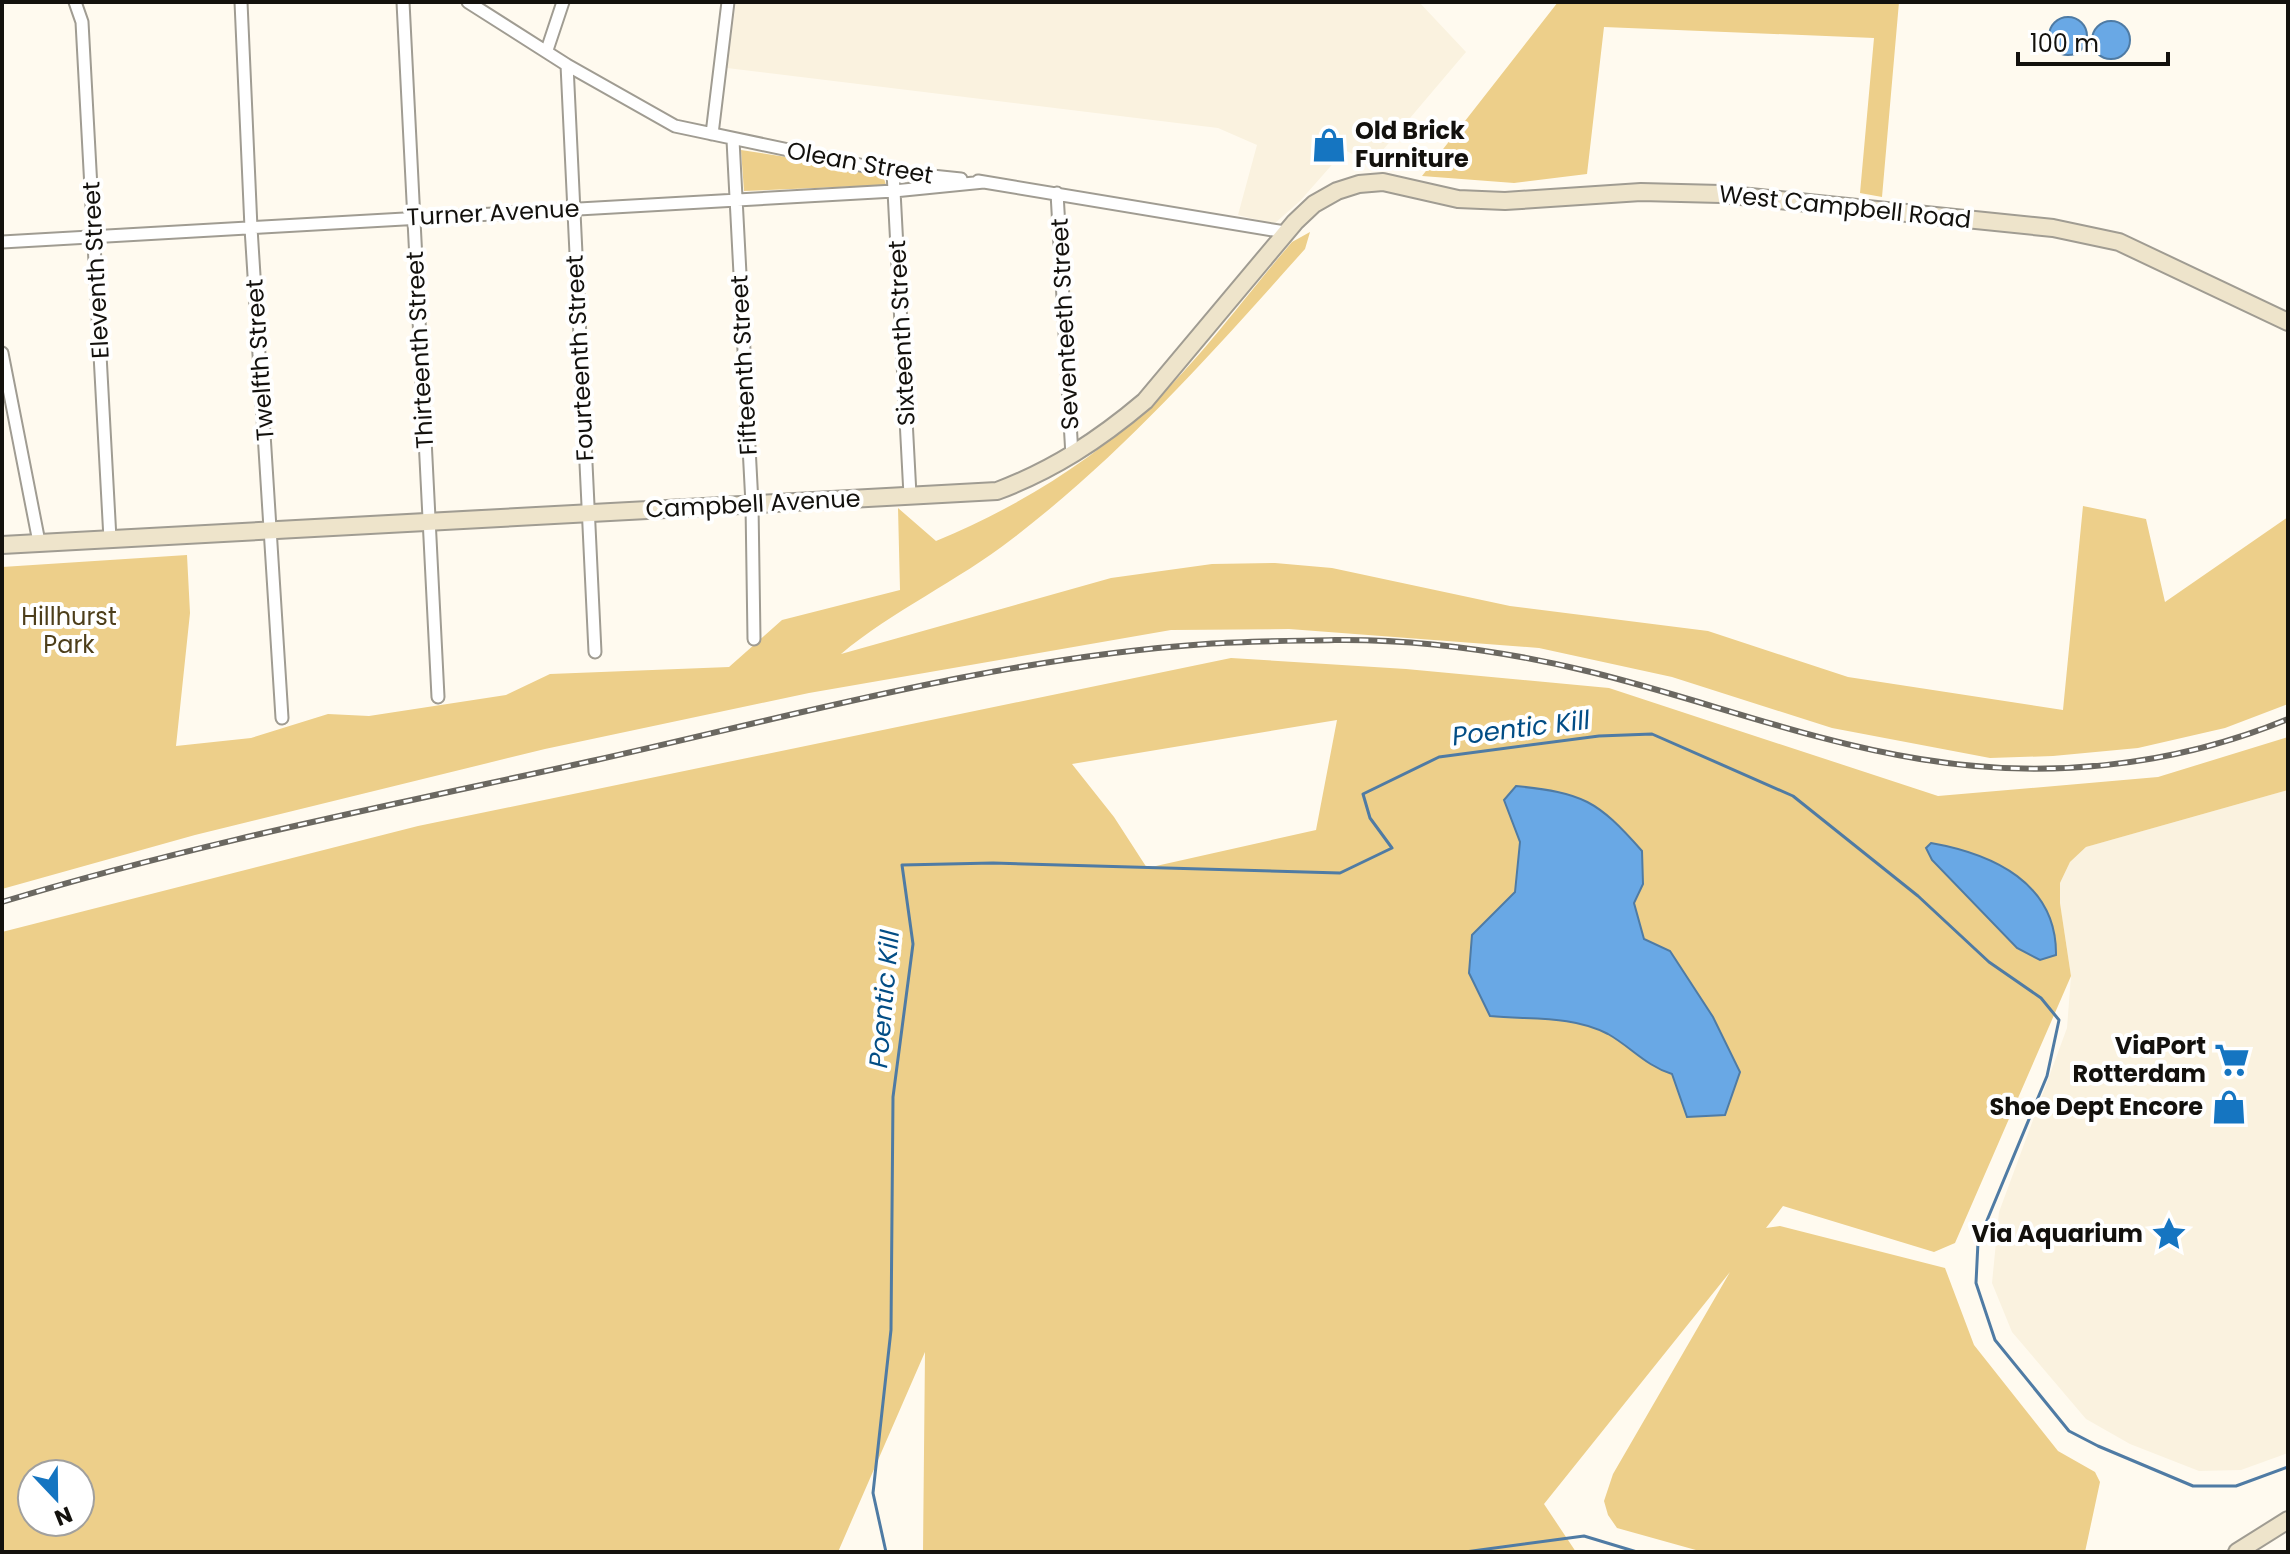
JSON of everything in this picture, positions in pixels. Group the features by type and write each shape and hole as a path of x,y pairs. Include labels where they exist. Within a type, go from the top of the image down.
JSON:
{"street":[{"name":"Eleventh Street","path":"75,2 82,22 110,539"},
{"name":"Twelfth Street","path":"241,2 251,228 282,718"},
{"name":"Thirteenth Street","path":"403,2 438,697"},
{"name":"Olean Street","path":"468,2 567,65 675,126 893,172 1057,193 1285,232"},
{"path":"547,50 563,2"},
{"path":"712,134 728,2"},
{"name":"Fourteenth Street","path":"567,65 595,652"},
{"name":"Fifteenth Street","path":"733,140 752,504 754,639"},
{"name":"Sixteenth Street","path":"893,172 910,495"},
{"name":"Turner Avenue","path":"2,242 894,191 984,182"},
{"name":"Campbell Avenue","path":"2,545 997,491 1039,475 1072,456 1145,401 1285,232 1314,204 1337,191 1383,182"},
{"name":"West Campbell Road","path":"1383,182 1458,199 1505,201 1641,192 1721,194 2053,228 2119,242 2288,322"},
{"name":"Seventeeth Street","path":"1057,193 1072,456"},
{"path":"2,353 6,388 39,542"},
{"path":"2237,1552 2288,1520"}],"shaded area":[{"path":"736,2 1419,2 1466,52 1371,164 1345,150 1300,201 1274,224 1238,215 1257,145 1218,128 727,68"},
{"name":"ViaPort Rotterdam","path":"2288,790 2288,1453 2241,1470 2199,1471 2130,1444 2086,1419 2012,1332 1992,1283 1999,1212 2067,1028 2071,976 2060,883 2070,862 2086,847"}],"green space":[{"path":"1558,2 1899,2 1882,197 1860,193 1874,38 1604,27 1587,174 1514,183 1422,176"},
{"path":"741,150 882,172 886,185 744,191"},
{"name":"Hillhurst Park","path":"1310,232 1305,249 1236,326 1091,473 1012,539 841,654 1111,578 1212,564 1275,563 1332,568 1510,606 1708,631 1848,677 2063,710 2083,506 2146,519 2165,602 2288,517 2288,704 2225,728 2138,748 1990,758 1832,728 1672,677 1539,648 1289,629 1171,630 809,693 545,749 195,835 2,889 2,567 187,555 190,613 176,746 251,738 328,714 369,716 506,695 550,674 729,667 782,620 900,590 898,508 936,541 1023,499 1103,445 1170,386 1292,242"},
{"path":"1231,658 1406,669 1609,688 1938,796 2158,777 2288,737 2288,790 2086,847 2070,862 2060,883 2060,903 2071,976 1955,1243 1934,1252 1783,1206 1766,1228 1780,1226 1945,1268 1974,1345 2058,1451 2095,1472 2100,1482 2085,1552 1703,1552 1617,1528 1608,1515 1604,1501 1613,1474 1730,1272 1544,1504 1576,1552 923,1552 925,1352 838,1552 2,1552 2,932 418,826","holes":["1337,720 1316,830 1147,868 1114,817 1072,764"]}],"water":[{"path":"2068,17 2081,23 2087,36 2081,49 2068,55 2055,49 2049,36 2055,23"},
{"path":"2111,21 2124,27 2130,40 2124,53 2111,59 2098,53 2092,40 2098,27"},
{"path":"1516,786 1558,792 1587,802 1613,820 1642,851 1643,884 1634,903 1644,939 1670,951 1713,1017 1740,1072 1725,1115 1687,1117 1672,1074 1594,1028 1550,1019 1490,1016 1469,973 1472,935 1515,892 1520,842 1504,800"},
{"path":"1931,843 1977,855 2017,876 2046,909 2056,955 2040,960 2017,948 1932,860 1926,848"}],"waterway":[{"name":"Poentic Kill","path":"886,1552 873,1493 891,1330 893,1097 913,944 902,865 993,863 1340,873 1392,848 1370,818 1363,794 1439,757 1599,736 1652,734 1793,796 1918,896 1989,962 2041,998 2059,1020 2047,1076 1978,1242 1976,1283 1995,1340 2069,1431 2098,1446 2193,1486 2236,1486 2288,1467"},
{"path":"1465,1552 1584,1536 1637,1552"}],"railway":[{"path":"2,902 223,843 899,690 1052,662 1206,644 1367,640 1432,644 1528,658 1632,683 1837,742 1967,765 2014,768 2107,765 2199,748 2288,719"}],"place":[{"name":"Old Brick Furniture","path":"1329,145"},
{"name":"ViaPort Rotterdam","path":"2232,1060"},
{"name":"Shoe Dept Encore","path":"2229,1107"},
{"name":"Via Aquarium","path":"2169,1234"}]}
